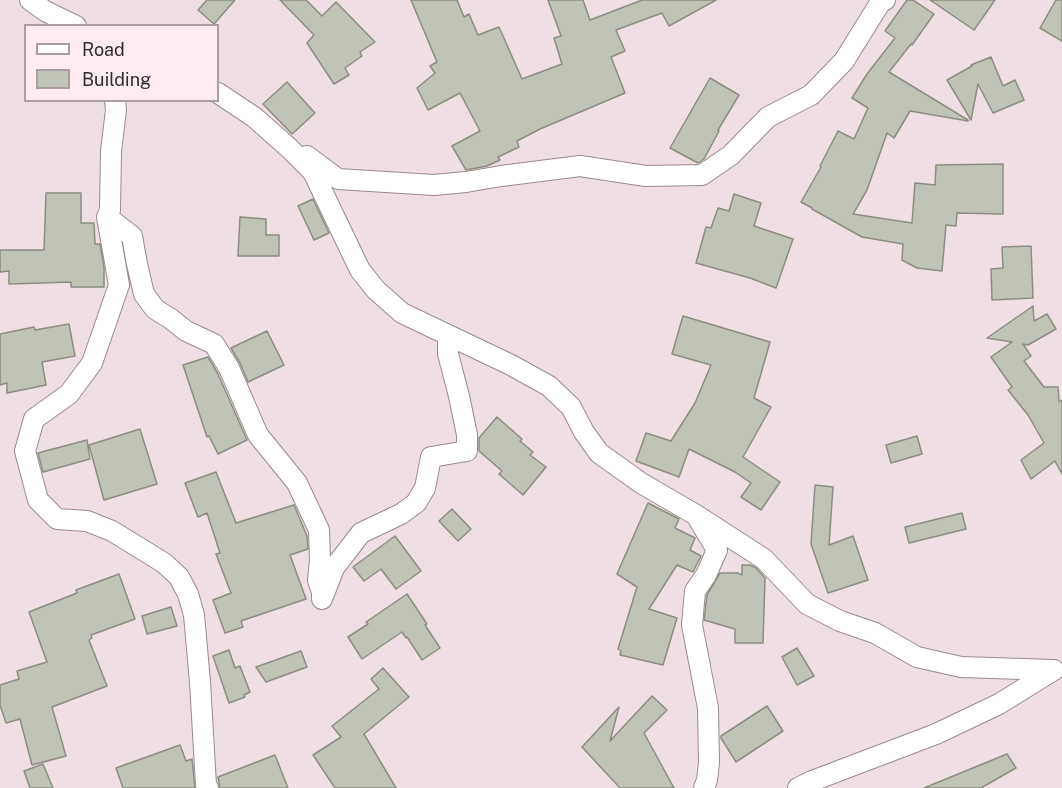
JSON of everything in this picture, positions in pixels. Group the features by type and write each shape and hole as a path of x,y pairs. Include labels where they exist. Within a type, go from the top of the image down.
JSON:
{"street":[{"path":"30,0 45,11 72,24"},
{"path":"219,94 338,179 434,185 580,166 646,176 702,175 731,155 768,117 811,95 844,61 880,3 885,0"},
{"path":"115,102 110,210 106,217 118,285 92,363 69,394 34,419 25,451 38,500 57,519 87,521 112,531 164,563 179,577 189,594 194,615 208,788"},
{"path":"254,117 312,172 360,270 376,290 402,313 549,386 571,407 584,432 599,453 641,483 764,559 807,604 840,621 875,633 917,657 961,667 1058,668"},
{"path":"106,217 132,236 144,294 155,309 186,331 214,344 230,368 258,435 297,483 319,530 321,561 318,580 322,599 334,568 361,533 401,514 416,503 425,488 431,457 467,451 467,435 448,354 448,335"},
{"path":"696,515 717,550 706,575 695,591 692,625 708,708 709,763 704,788"},
{"path":"798,788 936,734 999,704 1058,668"}],"building":[{"path":"207,0 235,0 214,24 198,10"},
{"path":"280,0 306,0 322,16 336,2 375,42 360,52 362,56 345,68 349,75 334,84 307,43 314,35"},
{"path":"411,0 457,0 464,17 469,14 478,35 499,27 522,79 562,64 554,38 561,36 548,0 583,0 590,20 642,0 716,0 669,26 662,13 616,30 625,51 611,57 625,93 517,141 519,147 498,157 500,160 487,166 466,170 452,146 480,131 460,93 428,110 417,88 435,73 430,66 437,62"},
{"path":"907,0 913,0 934,14 889,72 968,121 910,111 894,138 887,133 867,190 853,214 912,223 915,183 935,185 936,165 1003,164 1003,214 957,213 956,226 946,225 942,271 917,268 902,260 903,244 862,237 801,202 838,131 854,139 868,108 852,98 895,38 885,31"},
{"path":"930,0 995,0 974,30"},
{"path":"1056,0 1062,0 1062,41 1040,28"},
{"path":"991,57 1003,86 1015,80 1024,100 993,113 978,84 971,120 947,80 971,65"},
{"path":"710,78 739,95 704,159 698,163 670,148"},
{"path":"287,82 315,113 292,134 263,104"},
{"path":"46,193 81,193 81,223 94,223 95,244 100,244 104,267 104,287 71,287 71,282 9,284 9,271 0,272 0,250 44,250"},
{"path":"734,194 761,203 754,226 793,239 776,288 696,263 706,227 711,228 718,208 729,211"},
{"path":"313,199 329,233 314,240 298,206"},
{"path":"240,217 266,219 266,235 279,235 279,256 238,256"},
{"path":"1031,246 1033,298 992,300 991,269 1003,268 1002,247"},
{"path":"1033,306 1034,321 1047,314 1056,329 1028,345 1023,344 1031,356 1024,361 1044,387 1058,387 1059,402 1062,400 1062,474 1055,461 1031,479 1021,460 1044,443 1028,415 1008,390 1012,387 991,357 1012,342 987,338"},
{"path":"683,316 770,342 754,398 771,407 743,457 780,482 761,510 741,497 751,483 735,472 689,449 679,477 636,461 646,433 671,441 695,403 711,365 672,354"},
{"path":"69,324 75,356 42,362 46,385 7,393 7,383 0,385 0,334 34,327 35,330"},
{"path":"267,331 284,365 248,382 231,348"},
{"path":"208,357 218,374 247,440 218,454 209,436 207,437 183,365"},
{"path":"497,417 522,439 520,441 533,452 530,455 546,467 523,495 499,474 502,471 479,451 479,438"},
{"path":"140,429 157,484 104,500 89,445"},
{"path":"917,436 922,454 891,463 886,445"},
{"path":"87,440 90,459 43,472 38,453"},
{"path":"216,472 236,523 294,505 307,536 308,549 290,555 306,599 241,621 243,627 225,633 213,600 231,593 216,554 220,553 207,513 198,517 185,483"},
{"path":"815,485 833,487 829,545 853,536 868,580 828,593 811,544"},
{"path":"648,503 679,519 675,528 695,538 690,550 701,556 693,572 677,565 649,609 677,618 663,665 620,655 621,651 618,649 637,587 617,574"},
{"path":"452,509 471,529 458,541 439,521"},
{"path":"962,513 966,529 909,543 905,527"},
{"path":"395,536 421,571 396,589 381,569 364,581 353,567"},
{"path":"742,565 756,568 765,578 763,643 735,643 735,629 704,620 707,595 720,573 742,575"},
{"path":"119,574 135,619 91,635 92,638 89,640 107,686 52,707 66,756 32,765 20,719 6,723 0,705 0,685 19,679 17,671 47,662 29,612 77,593 76,590"},
{"path":"407,594 440,648 422,660 402,632 362,659 348,637"},
{"path":"171,607 177,626 147,634 142,616"},
{"path":"797,648 814,676 797,685 782,657"},
{"path":"229,650 235,668 240,666 250,692 244,695 245,697 229,703 213,656"},
{"path":"301,651 307,667 266,682 256,667"},
{"path":"383,668 409,697 364,734 396,788 335,788 313,755 341,737 332,726 379,689 371,679"},
{"path":"652,696 667,710 644,733 674,788 620,788 582,747 619,707 610,741"},
{"path":"767,706 783,731 736,762 721,736"},
{"path":"180,745 186,761 192,759 195,788 123,788 116,768"},
{"path":"1007,754 1016,768 981,788 924,788"},
{"path":"275,755 288,788 220,788 218,777"},
{"path":"43,764 53,788 30,788 24,771"}]}
